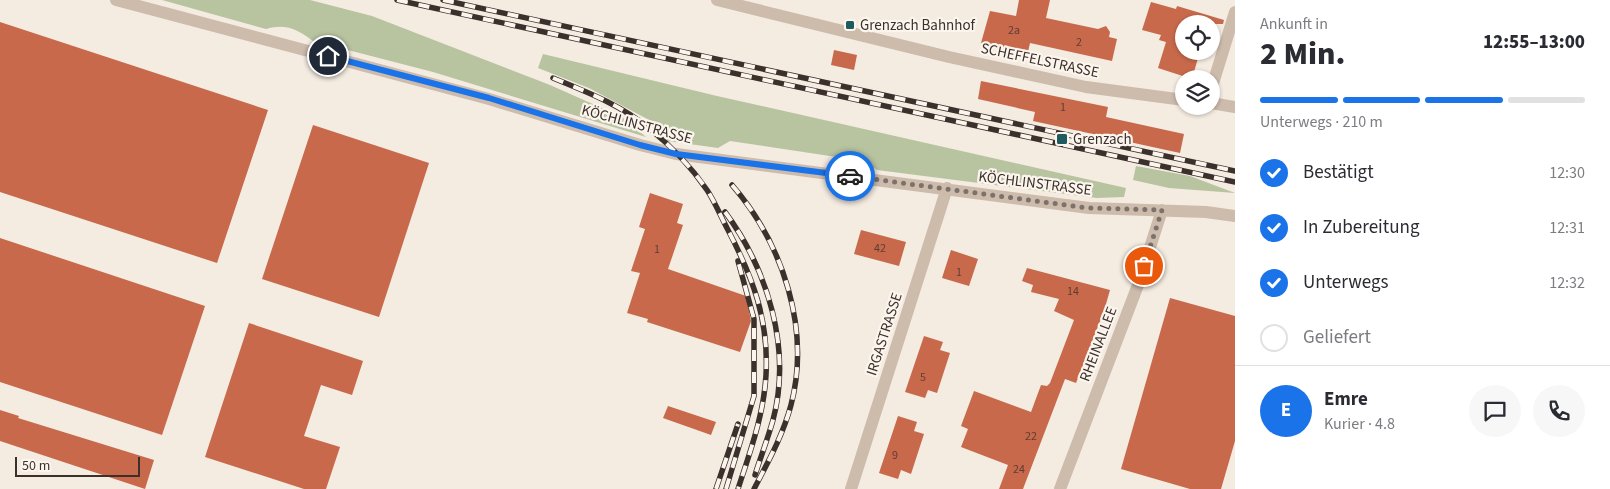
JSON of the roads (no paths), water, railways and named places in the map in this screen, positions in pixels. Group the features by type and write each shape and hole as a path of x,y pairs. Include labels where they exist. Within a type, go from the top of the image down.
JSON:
{"street":[{"name":"KÖCHLINSTRASSE","path":"116,0 489,98 640,145 676,154 947,188 1088,208 1206,212 1235,216"},
{"name":"SCHEFFELSTRASSE","path":"717,0 949,57 1086,87 1175,99"},
{"path":"1217,70 1235,12"},
{"path":"1220,105 1235,108"},
{"name":"IRGASTRASSE","path":"851,489 947,188"},
{"name":"RHEINALLEE","path":"1060,489 1138,285 1162,210"}],"railway":[{"path":"397,0 1235,182"},
{"path":"443,0 1235,171"},
{"path":"553,78 603,100 639,120 673,150 695,174 710,195 745,265 758,300 762,318 765,336 766,375 765,390 752,447 738,489"},
{"path":"732,185 750,208 766,234 778,260 795,318 796,376 791,405 775,448 754,489"},
{"path":"725,212 753,259 764,285 778,338 780,366 778,393 773,420 755,475"},
{"path":"726,489 754,396 754,319 738,261"},
{"path":"716,489 738,424"}],"place":[{"name":"Grenzach Bahnhof","path":"850,25"},
{"name":"Grenzach","path":"1062,139"}]}
